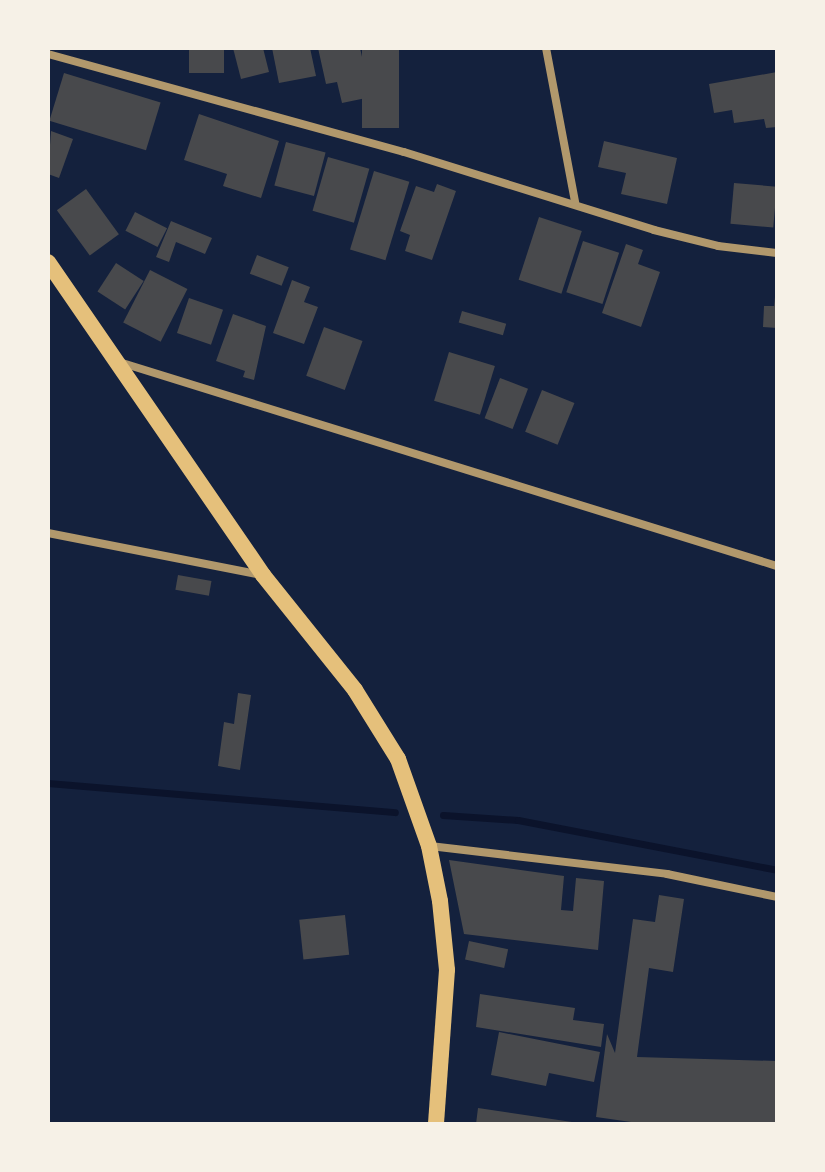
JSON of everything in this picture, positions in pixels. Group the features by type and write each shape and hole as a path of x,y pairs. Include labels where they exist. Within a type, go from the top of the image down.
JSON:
{"main road":[{"path":"48,262 263,575 355,690 398,759 429,846 447,970 436,1124"}],"street":[{"path":"546,48 575,202"},
{"path":"48,54 575,202 705,243 777,253"},
{"path":"118,362 777,566"},
{"path":"48,533 263,575"},
{"path":"429,846 667,874 777,897"}],"building":[{"path":"189,48 224,48 224,73 189,73"},
{"path":"233,48 263,48 269,72 241,79"},
{"path":"272,48 310,48 316,76 279,83"},
{"path":"318,48 360,48 371,97 342,103 337,82 326,84"},
{"path":"362,48 399,48 399,128 362,128"},
{"path":"777,72 777,127 766,128 764,119 734,123 732,110 714,113 709,84"},
{"path":"64,73 161,103 146,150 49,121"},
{"path":"199,114 279,141 261,198 223,186 227,174 184,160"},
{"path":"51,131 73,139 59,178 48,174"},
{"path":"604,141 677,158 667,204 621,194 626,173 598,167"},
{"path":"286,142 326,153 314,196 274,185"},
{"path":"328,157 369,169 354,223 313,211"},
{"path":"374,171 409,182 385,260 350,249"},
{"path":"734,183 777,187 773,228 730,224"},
{"path":"437,184 456,191 432,260 405,251 410,235 400,231 416,186 434,192"},
{"path":"86,189 119,234 90,255 57,210"},
{"path":"135,212 167,228 158,247 125,231"},
{"path":"539,217 582,231 561,294 519,280"},
{"path":"171,221 212,238 205,254 176,242 169,262 156,257"},
{"path":"583,241 619,253 602,304 566,292"},
{"path":"626,244 643,250 638,264 660,272 641,327 602,313"},
{"path":"257,255 289,267 282,286 250,274"},
{"path":"116,263 144,281 125,309 97,292"},
{"path":"150,270 187,289 161,342 123,323"},
{"path":"292,280 310,287 304,302 318,307 304,344 273,333"},
{"path":"774,297 777,328 763,327 764,306 774,306"},
{"path":"189,298 223,310 211,345 177,333"},
{"path":"462,311 506,324 503,335 459,323"},
{"path":"233,314 266,326 254,380 243,377 245,371 216,361"},
{"path":"324,327 363,341 345,390 306,376"},
{"path":"449,352 495,366 480,415 434,401"},
{"path":"500,378 528,389 513,429 485,418"},
{"path":"542,390 574,403 558,445 525,432"},
{"path":"178,575 211,581 209,596 175,590"},
{"path":"238,693 251,695 240,770 218,766 224,722 234,724"},
{"path":"449,860 564,876 561,910 573,911 576,878 604,881 598,950 464,934"},
{"path":"659,895 684,899 673,972 649,968 637,1057 777,1061 777,1124 645,1124 596,1117 607,1034 615,1053 633,919 655,922"},
{"path":"345,915 349,955 303,960 299,920"},
{"path":"469,941 508,949 504,968 465,960"},
{"path":"480,994 575,1008 573,1020 604,1024 601,1047 476,1027"},
{"path":"499,1032 600,1052 594,1082 549,1073 546,1086 491,1075"},
{"path":"478,1108 572,1122 572,1124 476,1124"}],"waterway":[{"path":"48,783 395,812"},
{"path":"443,815 518,820 777,870"}]}
